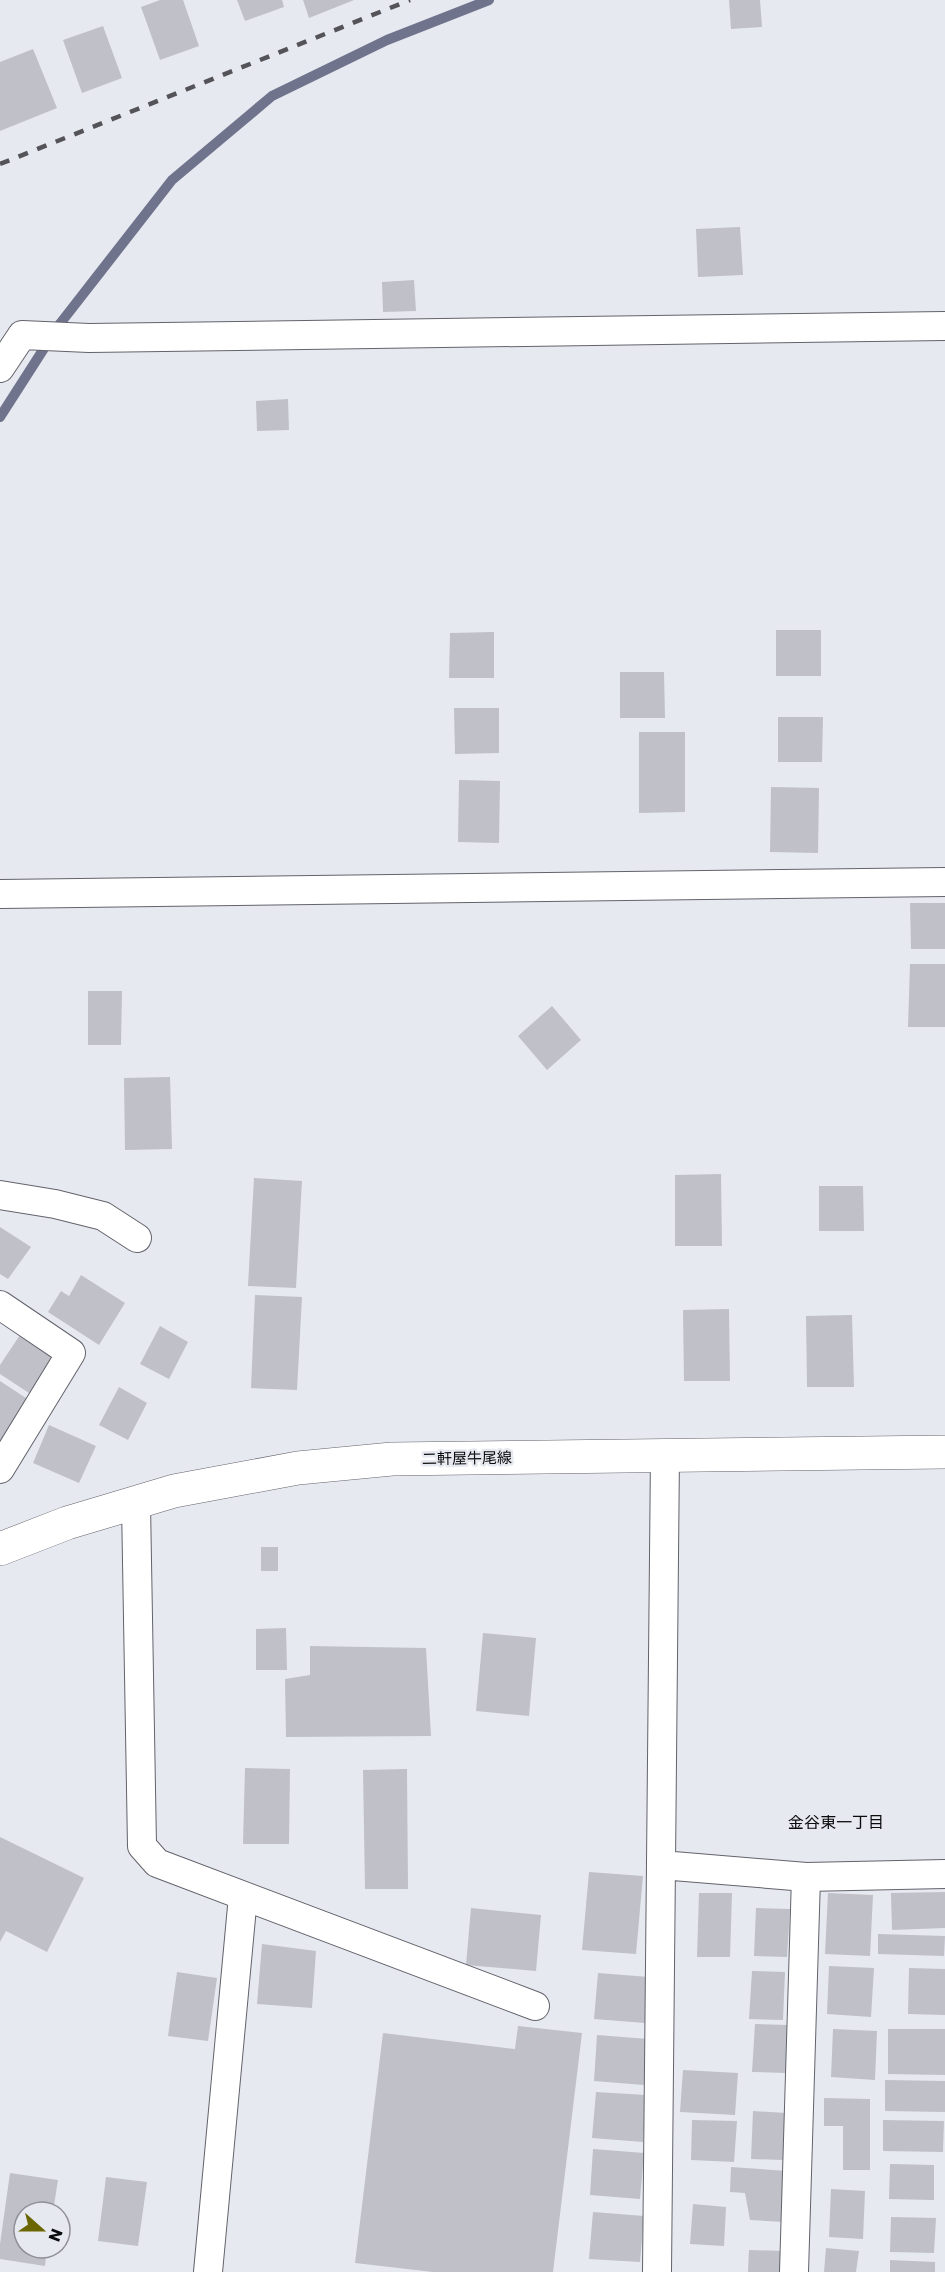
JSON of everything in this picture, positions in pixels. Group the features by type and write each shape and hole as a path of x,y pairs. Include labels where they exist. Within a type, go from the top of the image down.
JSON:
{"street":[{"path":"0,368 22,334 89,338 945,326"},
{"path":"0,894 945,882"},
{"path":"0,1195 56,1204 103,1215 137,1238"},
{"path":"0,1305 71,1353 0,1469"},
{"name":"二軒屋牛尾線","path":"0,1549 67,1523 174,1491 298,1468 381,1461 945,1452"},
{"path":"657,2272 665,1455"},
{"path":"136,1504 142,1846 157,1863 535,2006"},
{"path":"661,1865 806,1877 945,1874"},
{"path":"794,2272 806,1877"},
{"path":"208,2272 243,1896"}],"building":[{"path":"160,0 183,0 199,46 160,60 141,7"},
{"path":"237,0 282,0 284,7 245,21"},
{"path":"303,0 354,0 309,18"},
{"path":"729,0 760,0 762,27 731,29"},
{"path":"103,26 122,78 82,93 63,40"},
{"path":"33,49 57,108 0,131 0,62"},
{"path":"740,227 743,275 698,277 696,229"},
{"path":"414,280 416,311 383,312 382,282"},
{"path":"288,399 289,430 257,431 256,401"},
{"path":"776,630 821,630 821,676 776,676"},
{"path":"494,632 494,678 449,678 450,633"},
{"path":"620,672 664,672 665,718 620,718"},
{"path":"454,708 499,708 499,753 455,754"},
{"path":"778,717 823,717 822,762 778,762"},
{"path":"639,732 685,732 685,812 639,813"},
{"path":"459,780 500,781 499,843 458,842"},
{"path":"771,787 819,788 818,853 770,852"},
{"path":"910,903 945,903 945,949 911,949"},
{"path":"910,964 945,964 945,1027 908,1027"},
{"path":"88,991 122,991 121,1045 88,1045"},
{"path":"552,1006 581,1040 547,1070 518,1036"},
{"path":"170,1077 172,1149 125,1150 124,1078"},
{"path":"721,1174 722,1246 675,1246 675,1175"},
{"path":"254,1178 302,1181 296,1288 248,1286"},
{"path":"819,1186 863,1186 864,1231 819,1231"},
{"path":"0,1227 31,1247 8,1279 0,1274"},
{"path":"81,1275 125,1303 99,1345 48,1312 61,1291 69,1296"},
{"path":"255,1295 302,1297 297,1390 251,1388"},
{"path":"729,1309 730,1381 684,1381 683,1310"},
{"path":"852,1315 854,1387 807,1387 806,1316"},
{"path":"160,1326 188,1342 169,1379 140,1364"},
{"path":"24,1329 58,1351 29,1393 0,1374 0,1365"},
{"path":"0,1381 29,1400 0,1443"},
{"path":"119,1387 147,1403 128,1440 99,1425"},
{"path":"49,1425 96,1446 79,1483 33,1463"},
{"path":"261,1547 278,1547 278,1571 261,1571"},
{"path":"286,1628 287,1670 256,1670 256,1629"},
{"path":"483,1633 536,1638 529,1716 476,1711"},
{"path":"310,1646 426,1648 431,1736 286,1737 285,1679 310,1675"},
{"path":"245,1768 290,1769 289,1844 243,1844"},
{"path":"407,1769 408,1889 365,1889 363,1770"},
{"path":"0,1837 84,1878 47,1952 6,1931 0,1942"},
{"path":"589,1872 643,1876 636,1954 582,1950"},
{"path":"945,1892 945,1928 892,1930 891,1893"},
{"path":"699,1893 732,1893 730,1957 697,1957"},
{"path":"828,1893 873,1895 870,1956 825,1954"},
{"path":"471,1908 541,1915 536,1971 466,1965"},
{"path":"756,1908 790,1909 787,1957 754,1956"},
{"path":"878,1934 945,1936 944,1956 878,1954"},
{"path":"262,1944 316,1951 312,2008 257,2004"},
{"path":"829,1966 874,1968 871,2017 827,2014"},
{"path":"909,1968 945,1969 945,2015 908,2014"},
{"path":"752,1971 785,1972 783,2020 749,2019"},
{"path":"177,1972 217,1978 208,2041 168,2036"},
{"path":"598,1973 649,1977 645,2023 594,2019"},
{"path":"755,2024 788,2025 786,2073 752,2072"},
{"path":"518,2026 582,2033 553,2272 433,2272 355,2263 383,2033 515,2049"},
{"path":"833,2029 877,2031 875,2080 831,2077"},
{"path":"888,2029 945,2029 945,2075 888,2074"},
{"path":"597,2035 648,2039 644,2085 594,2081"},
{"path":"683,2070 738,2073 735,2115 680,2112"},
{"path":"885,2080 945,2081 945,2112 885,2111"},
{"path":"596,2092 646,2095 643,2142 592,2138"},
{"path":"824,2098 870,2099 870,2170 843,2170 843,2126 824,2126"},
{"path":"753,2111 786,2113 784,2160 751,2159"},
{"path":"692,2120 737,2121 734,2162 691,2160"},
{"path":"883,2120 944,2121 943,2152 883,2151"},
{"path":"593,2149 644,2153 640,2199 590,2195"},
{"path":"890,2164 934,2165 934,2200 889,2199"},
{"path":"731,2167 788,2171 784,2222 750,2220 745,2193 730,2192"},
{"path":"10,2173 58,2180 55,2200 12,2200 12,2260 46,2260 45,2266 0,2259"},
{"path":"106,2177 147,2182 138,2246 98,2241"},
{"path":"831,2189 865,2191 863,2239 829,2237"},
{"path":"693,2204 726,2207 724,2246 690,2244"},
{"path":"593,2212 644,2216 640,2262 589,2259"},
{"path":"891,2217 936,2218 934,2253 890,2252"},
{"path":"826,2248 859,2251 856,2272 824,2272"},
{"path":"749,2250 784,2251 784,2272 748,2272"},
{"path":"890,2260 935,2262 935,2272 890,2272"}],"waterway":[{"path":"0,417 59,325 172,180 272,96 387,40 489,0"}],"railway":[{"path":"0,164 410,0"}],"district":[{"name":"金谷東一丁目","path":"836,1822"}]}
